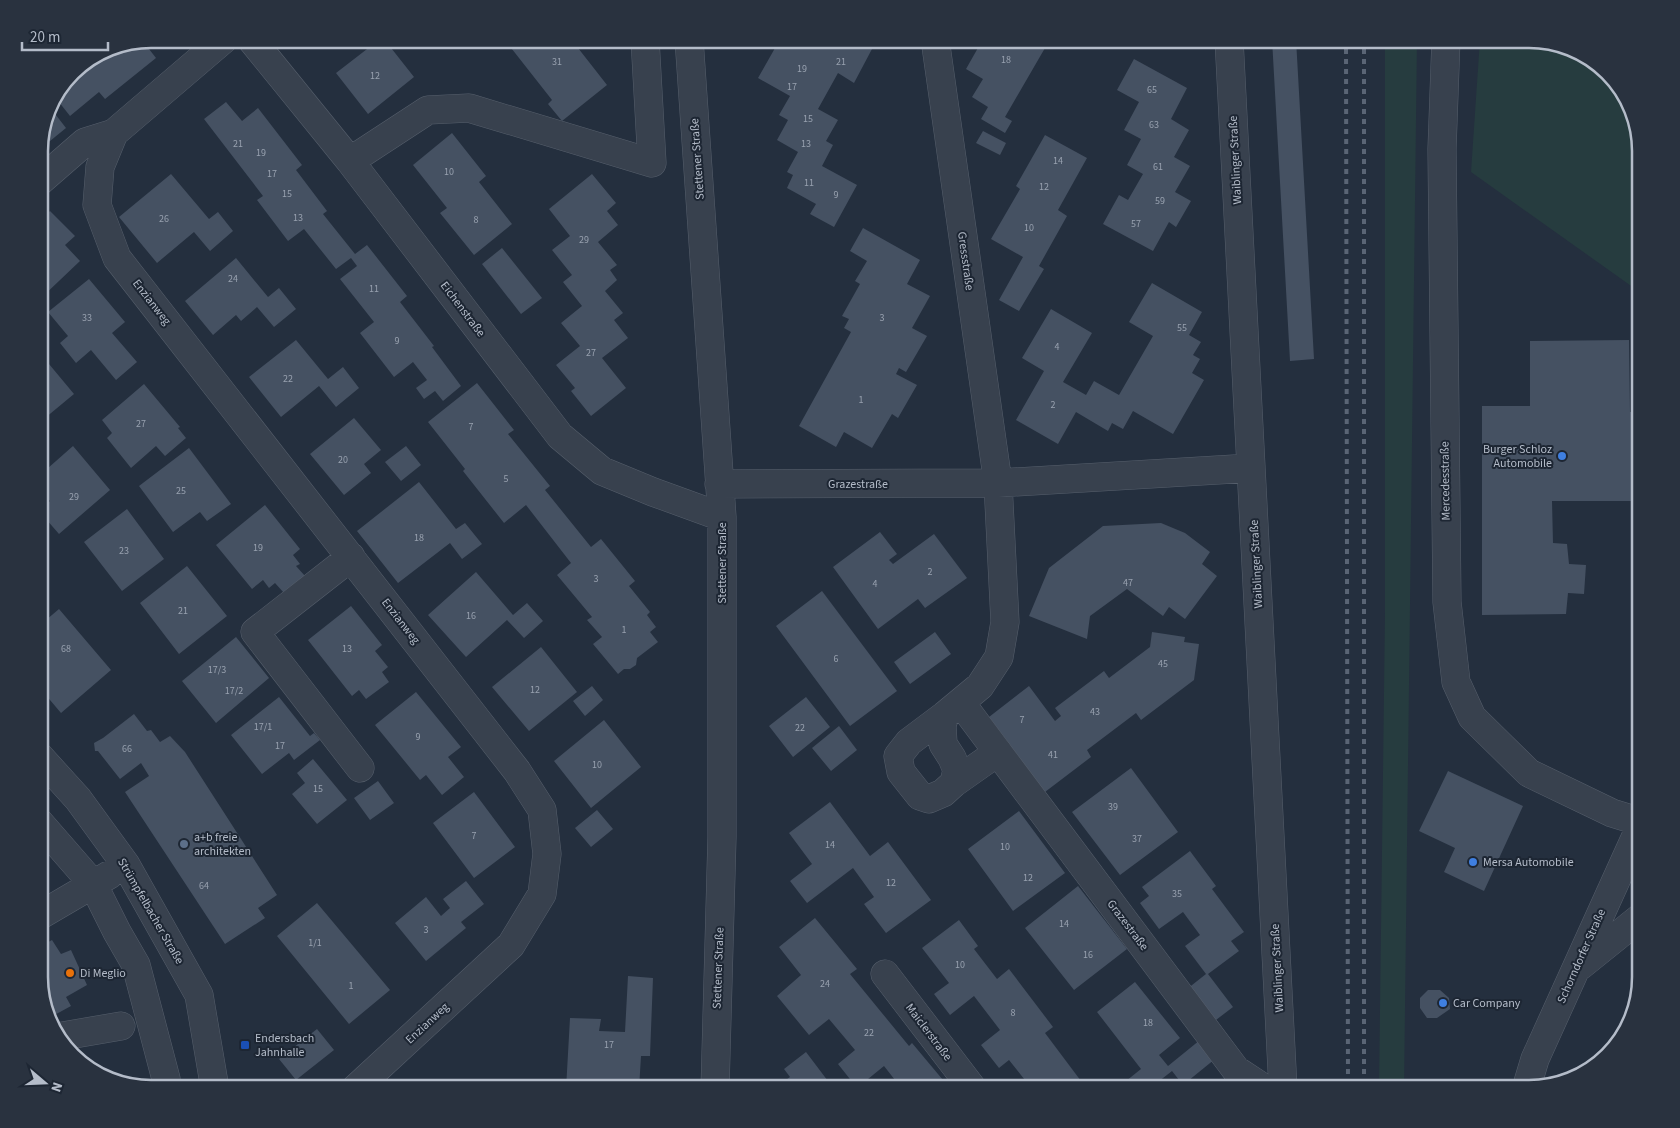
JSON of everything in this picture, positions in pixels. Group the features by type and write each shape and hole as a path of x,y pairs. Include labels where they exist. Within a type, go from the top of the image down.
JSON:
{"street":[{"name":"Enzianweg","path":"48,174 85,142 114,133 213,48"},
{"name":"Eichenstraße","path":"258,48 350,161 560,436 602,471 653,492 722,516"},
{"path":"350,161 428,110 470,108 652,162 646,48"},
{"name":"Stettener Straße","path":"690,48 722,516 722,837 715,1080"},
{"name":"Gressstraße","path":"936,48 998,483"},
{"name":"Waiblinger Straße","path":"1229,48 1283,1080"},
{"name":"Mercedesstraße","path":"1446,48 1442,149 1447,602 1456,682 1472,717 1529,773 1612,813 1632,820"},
{"name":"Enzianweg","path":"114,133 100,167 97,205 117,258 517,770 542,810 547,854 542,894 511,946 365,1080"},
{"name":"Grazestraße","path":"719,484 998,483 1251,468"},
{"path":"998,483 1005,622 999,657 980,686 909,742 898,756 900,772 920,796 930,798 943,792 998,752"},
{"path":"350,557 254,632 360,768"},
{"path":"953,709 942,725 943,744 957,770 954,783"},
{"name":"Grazestraße","path":"953,709 998,752 1236,1070 1252,1080"},
{"name":"Strümpfelbacher Straße","path":"48,766 78,799 126,865 199,995 214,1080"},
{"path":"48,832 93,884 136,965 166,1080"},
{"name":"Schorndorfer Straße","path":"1529,1080 1535,1059 1632,843"},
{"path":"48,911 126,865"},
{"path":"1575,970 1632,924"},
{"name":"Maiclerstraße","path":"885,974 966,1080"},
{"path":"65,1036 121,1026"}],"green space":[{"path":"1385,48 1417,48 1404,1080 1379,1080 1385,613"},
{"path":"1479,48 1543,48 1575,58 1587,65 1615,93 1622,105 1631,131 1632,287 1471,172"}],"building":[{"path":"148,48 156,58 105,99 99,92 70,116 59,103 69,88 93,65 111,55 131,49"},
{"path":"368,48 391,48 414,77 368,114 336,73"},
{"path":"511,48 578,48 607,85 562,121 548,104 552,100"},
{"path":"775,48 872,49 854,83 838,73 818,109 838,120 826,141 833,145 822,166 857,185 834,227 810,214 816,204 787,188 793,175 787,172 798,152 777,140 788,120 779,115 790,96 758,78"},
{"path":"978,48 1045,48 1005,117 1012,121 1005,133 981,119 988,107 972,97 983,79 966,69"},
{"path":"1273,48 1297,48 1314,359 1290,361"},
{"path":"1134,59 1187,88 1171,119 1189,130 1174,157 1190,166 1175,192 1191,201 1176,227 1169,222 1153,251 1103,224 1119,195 1128,200 1143,174 1127,165 1141,139 1124,130 1139,102 1117,90"},
{"path":"226,102 242,121 258,108 302,165 296,170 327,211 323,214 355,254 367,245 407,296 400,302 434,346 432,347 461,386 443,401 435,391 424,399 416,388 427,380 413,362 394,377 360,333 374,322 340,279 357,266 351,258 336,269 304,229 288,241 257,200 263,196 204,119"},
{"path":"54,113 66,128 48,143"},
{"path":"983,131 1006,143 1000,155 976,143"},
{"path":"452,133 486,176 479,182 512,224 474,255 440,213 447,208 413,165"},
{"path":"1045,135 1087,158 1058,210 1067,216 1039,266 1044,269 1019,311 999,300 1023,257 991,239 1020,189 1016,186"},
{"path":"171,174 209,219 218,212 233,231 210,251 194,232 157,263 119,217"},
{"path":"592,174 616,203 607,211 618,225 598,242 617,265 610,270 617,280 605,291 623,313 614,320 628,338 602,358 626,388 591,416 571,391 575,388 556,365 580,346 561,323 582,306 563,282 572,275 552,250 570,236 549,209"},
{"path":"50,211 75,236 65,245 80,261 48,291 48,213"},
{"path":"863,228 920,260 907,284 930,296 912,328 927,336 906,372 899,368 896,374 917,385 898,418 892,414 872,448 844,432 836,447 799,426 851,332 844,328 849,319 842,316 860,284 855,281 867,261 850,251"},
{"path":"502,248 542,298 521,314 482,264"},
{"path":"236,258 268,297 279,288 296,309 274,327 257,307 241,321 236,315 213,335 185,301"},
{"path":"89,279 125,322 112,333 137,362 116,380 91,350 76,363 60,343 68,336 48,312"},
{"path":"1152,283 1202,312 1189,335 1201,342 1193,355 1200,359 1192,373 1204,380 1173,434 1133,411 1123,429 1112,423 1108,431 1076,412 1058,444 1016,420 1044,371 1022,358 1051,309 1092,333 1063,382 1086,395 1094,381 1119,395 1153,336 1129,322"},
{"path":"296,340 328,379 343,367 359,388 336,407 319,386 281,417 249,377"},
{"name":"Burger Schloz Automobile","path":"1629,340 1630,412 1632,412 1632,501 1552,501 1553,543 1567,544 1569,564 1586,565 1584,594 1568,593 1566,614 1482,615 1482,406 1530,406 1530,341"},
{"path":"48,363 74,394 48,416"},
{"path":"477,383 514,430 508,434 550,486 545,490 591,547 601,539 635,581 629,586 650,612 647,615 656,627 650,632 658,642 637,658 636,665 630,669 624,669 618,674 593,644 602,637 587,620 592,617 557,575 571,563 526,505 504,523 428,422"},
{"path":"144,384 180,427 178,428 186,438 165,456 156,446 131,468 107,438 112,433 102,420"},
{"path":"354,418 381,450 364,464 371,473 344,495 310,454"},
{"path":"73,446 110,490 59,534 48,521 48,503 50,501 48,499 48,468"},
{"path":"406,446 421,465 401,481 385,462"},
{"path":"189,448 231,504 207,521 200,512 173,532 139,486"},
{"path":"419,482 456,529 465,523 482,544 462,559 450,543 398,583 357,531"},
{"path":"265,505 300,549 293,555 300,564 296,566 305,576 284,593 275,583 269,588 263,580 252,589 216,545"},
{"path":"127,509 164,559 122,591 84,542"},
{"path":"1161,523 1185,533 1210,552 1202,564 1217,576 1185,619 1169,607 1163,616 1127,589 1090,616 1087,639 1029,616 1049,568 1103,526"},
{"path":"880,532 897,554 889,560 893,564 934,534 967,578 925,608 918,599 878,629 833,567"},
{"path":"187,566 227,616 179,654 140,603"},
{"path":"476,572 513,615 527,603 543,621 524,638 507,620 466,657 428,615"},
{"path":"822,591 897,691 850,726 776,626"},
{"path":"351,606 382,645 375,651 388,667 382,672 389,682 366,699 359,690 352,696 308,640"},
{"path":"59,609 111,670 61,713 48,698 48,618"},
{"path":"935,632 951,654 910,684 894,662"},
{"path":"1152,632 1185,637 1184,642 1199,644 1194,680 1141,720 1136,713 1087,750 1091,757 1045,792 989,717 1029,686 1055,721 1061,716 1055,708 1104,671 1109,678 1150,647"},
{"path":"236,637 269,678 216,723 182,681"},
{"path":"541,647 577,692 529,731 492,687"},
{"path":"592,686 603,700 585,716 573,701"},
{"path":"416,692 461,747 448,757 464,777 442,795 426,775 420,780 375,725"},
{"path":"279,697 310,736 314,733 320,740 294,760 289,753 262,774 231,735"},
{"path":"806,697 830,727 793,757 769,726"},
{"path":"134,714 147,731 151,730 160,742 170,736 185,752 277,895 258,908 265,918 225,944 125,792 149,776 141,763 120,779 98,751 95,751 94,743"},
{"path":"604,720 641,767 591,808 554,761"},
{"path":"839,726 857,750 831,771 812,748"},
{"path":"313,759 347,800 317,824 292,794 305,783 297,773"},
{"path":"1131,768 1178,832 1120,875 1072,812"},
{"path":"1448,771 1523,806 1484,891 1444,872 1455,848 1419,831"},
{"path":"378,781 394,803 370,820 354,798"},
{"path":"474,792 515,847 474,878 433,823"},
{"path":"830,802 870,856 888,842 931,900 886,933 864,904 874,897 853,868 807,903 790,881 812,864 789,833"},
{"path":"597,810 613,829 591,847 575,828"},
{"path":"1019,811 1065,873 1013,911 968,849"},
{"path":"1190,851 1216,886 1212,889 1244,932 1231,941 1239,951 1208,974 1233,1007 1212,1023 1187,989 1206,974 1185,946 1200,935 1183,912 1159,929 1140,903 1149,896 1142,887"},
{"path":"466,881 484,904 461,922 466,928 426,961 395,923 426,897 441,916 450,908 443,899"},
{"path":"1078,886 1127,949 1074,990 1025,928"},
{"path":"317,903 390,990 349,1024 277,936"},
{"path":"815,918 857,969 850,974 909,1046 912,1043 943,1080 895,1080 884,1066 867,1080 851,1080 838,1064 855,1050 829,1019 809,1035 777,996 801,975 779,947"},
{"path":"959,920 978,946 974,949 997,979 1009,969 1053,1027 1045,1033 1080,1080 1025,1080 1009,1060 999,1068 981,1045 1000,1030 974,996 950,1015 934,994 949,983 922,948"},
{"path":"52,940 61,954 71,950 87,985 66,997 71,1006 54,1015 48,991 48,942"},
{"path":"628,976 653,978 650,1056 641,1056 640,1080 567,1080 570,1018 601,1019 599,1031 625,1032"},
{"path":"1135,982 1180,1038 1159,1055 1168,1066 1200,1040 1215,1059 1189,1080 1179,1080 1172,1071 1160,1080 1127,1080 1141,1069 1097,1012"},
{"path":"1428,990 1440,990 1449,998 1450,1009 1437,1018 1427,1018 1420,1008 1420,998"},
{"path":"317,1029 334,1050 296,1080 279,1059"},
{"path":"806,1052 827,1080 786,1080 790,1077 784,1069"}],"railway":[{"path":"1346,48 1348,1080"},
{"path":"1364,48 1364,1080"}],"place":[{"name":"Burger Schloz Automobile","path":"1562,456"},
{"name":"a+b freie architekten","path":"184,844"},
{"name":"Mersa Automobile","path":"1473,862"},
{"name":"Di Meglio","path":"70,973"},
{"name":"Car Company","path":"1443,1003"},
{"name":"Endersbach Jahnhalle","path":"245,1045"}]}
